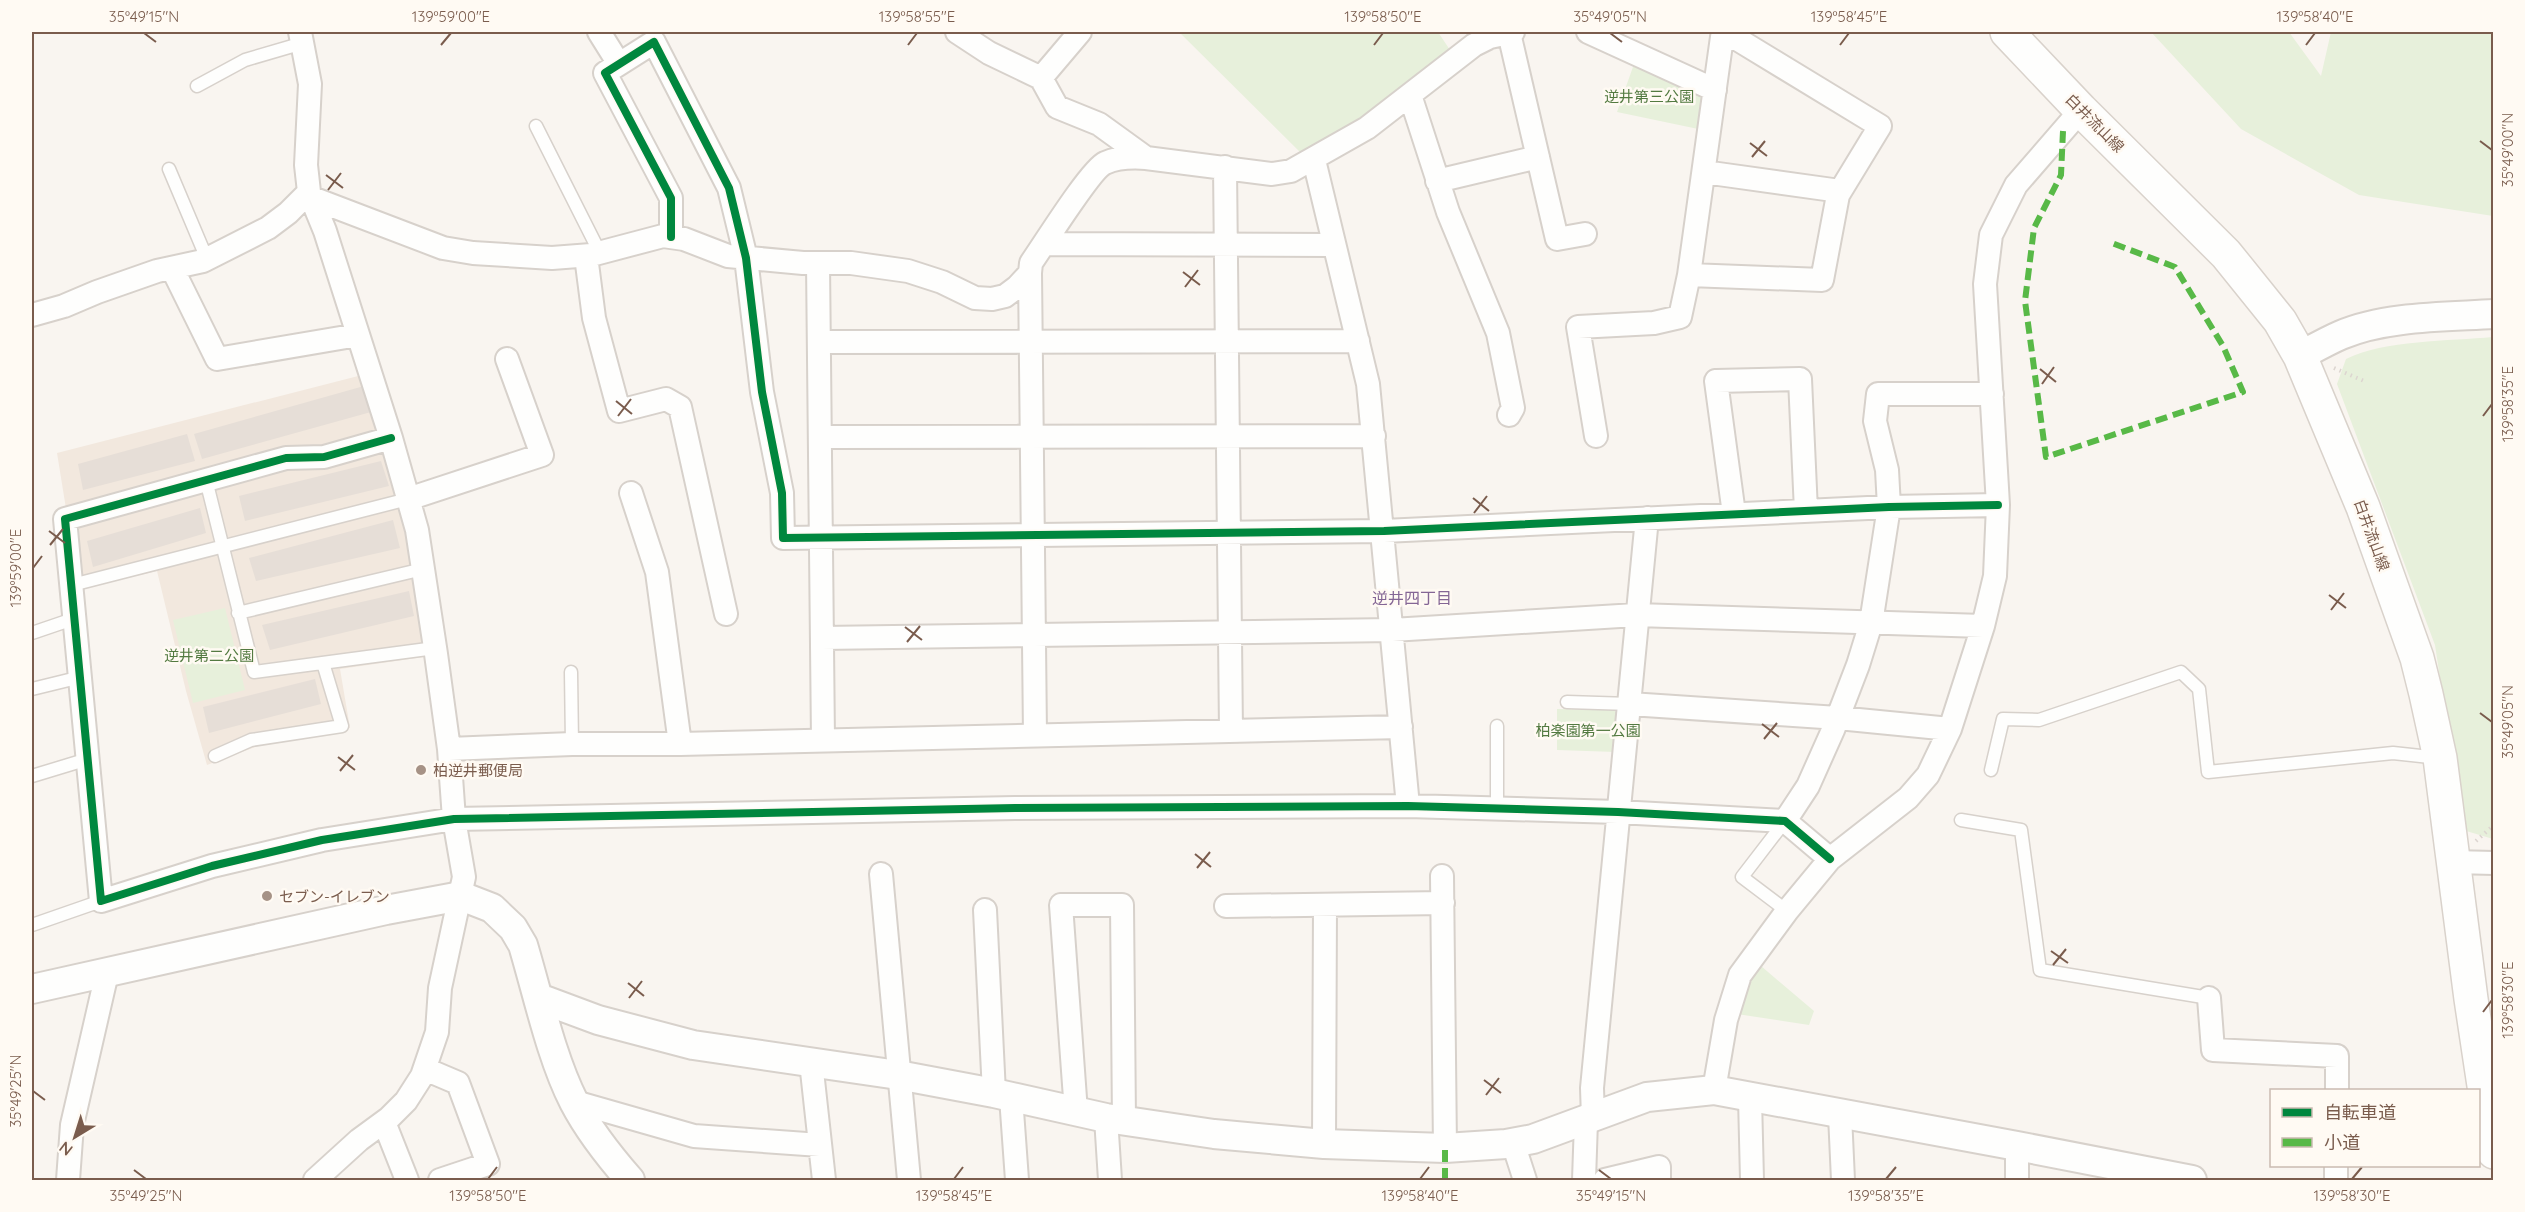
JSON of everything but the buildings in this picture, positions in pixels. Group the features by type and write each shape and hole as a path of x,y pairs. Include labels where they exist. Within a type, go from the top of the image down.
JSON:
{"main road":[{"name":"白井流山線","path":"2007,32 2081,110 2226,254 2280,321 2300,356 2363,507 2417,658 2462,854 2493,1152"}],"street":[{"path":"599,32 619,64"},
{"path":"957,32 989,53 1041,78 1057,107 1099,124 1146,158"},
{"path":"1041,78 1080,32"},
{"path":"1035,735 1031,263 1077,195 1102,164 1127,157 1272,174 1291,171 1367,128 1474,45 1490,37 1511,32 1557,239 1585,234"},
{"path":"1588,32 1715,90"},
{"path":"302,37 310,84 306,165 310,195 391,438 417,530 449,749 454,819 464,877 440,988 437,1032 425,1069 406,1101 384,1122 358,1140 315,1180"},
{"path":"1596,436 1578,327 1654,323 1680,317 1689,275 1722,37 1737,39 1880,126 1840,191 1834,205 1822,280 1689,275"},
{"path":"671,237 671,198 605,73 654,42 729,188 746,258 762,392 782,493 783,538 1384,531 1889,507 1998,505"},
{"path":"1410,95 1448,212 1498,333 1513,408 1509,415"},
{"path":"1714,1090 1725,1020 1740,975 1787,910 1830,859 1908,798 1928,774 1950,729 1983,626 1995,576 1998,505 1985,284 1991,235 2016,185 2081,110"},
{"path":"1437,181 1538,157"},
{"path":"1314,160 1368,384 1384,531 1408,806"},
{"path":"1225,167 1231,731"},
{"path":"1704,172 1840,191"},
{"path":"310,195 443,249 473,253 552,258 593,254 663,236 684,239 728,256 818,263 851,263 917,273 975,298 1005,296 1030,273"},
{"path":"32,315 172,268 207,259 268,228 310,195"},
{"path":"1044,244 1333,245"},
{"path":"593,254 594,318 619,411 666,399 680,407 726,614"},
{"path":"818,263 823,740"},
{"path":"172,268 217,359 358,335"},
{"path":"2300,356 2342,335 2367,327 2391,322 2493,314"},
{"path":"819,342 1358,341"},
{"path":"408,499 542,454 507,359"},
{"path":"1734,514 1716,381 1800,379 1806,511"},
{"path":"1785,821 1808,786 1838,718 1871,622 1889,507 1887,470 1875,422 1878,394 1992,394"},
{"path":"820,437 1374,436"},
{"path":"391,438 324,457 286,458 65,519 101,901 212,866 322,840 454,819 1003,808 1408,806 1617,812 1785,821 1830,859"},
{"path":"630,493 657,572 680,744"},
{"path":"1584,1180 1617,812 1630,704 1636,615 1647,518"},
{"path":"822,638 1392,630 1636,615 1983,626"},
{"path":"1630,704 1838,718 1950,729"},
{"path":"449,749 572,744 680,744 1401,727"},
{"path":"2462,854 2493,863"},
{"path":"881,874 909,1180"},
{"path":"1442,876 1445,1148"},
{"path":"32,989 386,910 461,896 492,908 513,928 523,945 563,1077 604,1151 630,1180"},
{"path":"1226,906 1443,903"},
{"path":"1076,1112 1061,905 1122,905 1115,1119 1110,1180"},
{"path":"1324,1144 1325,906"},
{"path":"985,910 1003,1095 1017,1180"},
{"path":"68,1180 72,1125 107,973"},
{"path":"539,998 598,1020 693,1045 898,1076 1003,1095 1076,1112 1214,1134 1324,1144 1445,1148 1513,1143 1533,1140 1647,1097 1714,1090 2017,1146 2179,1179"},
{"path":"2209,998 2214,1050 2337,1056 2337,1089"},
{"path":"811,1062 824,1180"},
{"path":"425,1069 458,1083 488,1164 440,1180"},
{"path":"1750,1098 1752,1180"},
{"path":"575,1102 694,1136 820,1144"},
{"path":"1840,1115 1843,1180"},
{"path":"384,1122 407,1180"},
{"path":"1513,1143 1525,1180"},
{"path":"2017,1146 2018,1180"},
{"path":"1605,1180 1659,1167 1659,1180"}],"lane":[{"path":"197,86 245,60 302,37"},
{"path":"536,126 593,254"},
{"path":"169,169 207,259"},
{"path":"206,480 254,672 435,648"},
{"path":"72,585 408,499"},
{"path":"238,613 423,569"},
{"path":"32,633 76,618"},
{"path":"214,756 250,740 342,726 323,663"},
{"path":"571,672 572,744"},
{"path":"1991,770 2003,719 2039,720 2181,672 2199,689 2208,772 2393,753 2440,758"},
{"path":"32,689 81,677"},
{"path":"1567,702 1630,704"},
{"path":"1497,726 1497,809"},
{"path":"32,776 88,759"},
{"path":"1961,820 2021,830 2040,970 2209,998"},
{"path":"1785,821 1742,877 1787,910"},
{"path":"32,925 101,901"}],"path":[{"path":"2334,368 2364,381"},
{"path":"2462,854 2493,825"}],"shaded area":[{"path":"366,374 405,508 431,656 340,669 350,728 258,746 207,765 186,691 157,571 79,589 57,453"}],"green space":[{"path":"1179,32 1438,32 1452,53 1306,158"},
{"path":"2151,32 2289,32 2321,76 2331,32 2493,32 2493,216 2359,195 2241,129"},
{"name":"逆井第三公園","path":"1634,64 1701,95 1707,103 1703,130 1617,112"},
{"path":"2493,337 2493,839 2463,830 2435,645 2337,384 2346,359 2361,353 2418,342"},
{"name":"逆井第二公園","path":"225,608 245,690 193,703 173,620"},
{"name":"柏楽園第一公園","path":"1557,709 1614,710 1619,716 1616,752 1557,750"},
{"path":"1761,966 1814,1011 1809,1025 1737,1014 1751,979"}],"marked path":[{"path":"2063,131 2061,175 2034,228 2025,301 2046,457 2243,392 2223,346 2175,267 2112,243"},
{"path":"1445,1148 1445,1180"}],"cycle path":[{"path":"671,237 671,198 605,73 654,42 729,188 746,258 762,392 782,493 783,538 1384,531 1889,507 1998,505"},
{"path":"391,438 324,457 286,458 65,519 101,901 212,866 322,840 454,819 1015,808 1408,806 1618,812 1785,821 1830,859"}],"place":[{"name":"柏逆井郵便局","path":"421,770"},
{"name":"セブン-イレブン","path":"267,896"}],"district":[{"name":"逆井四丁目","path":"1412,598"}]}
